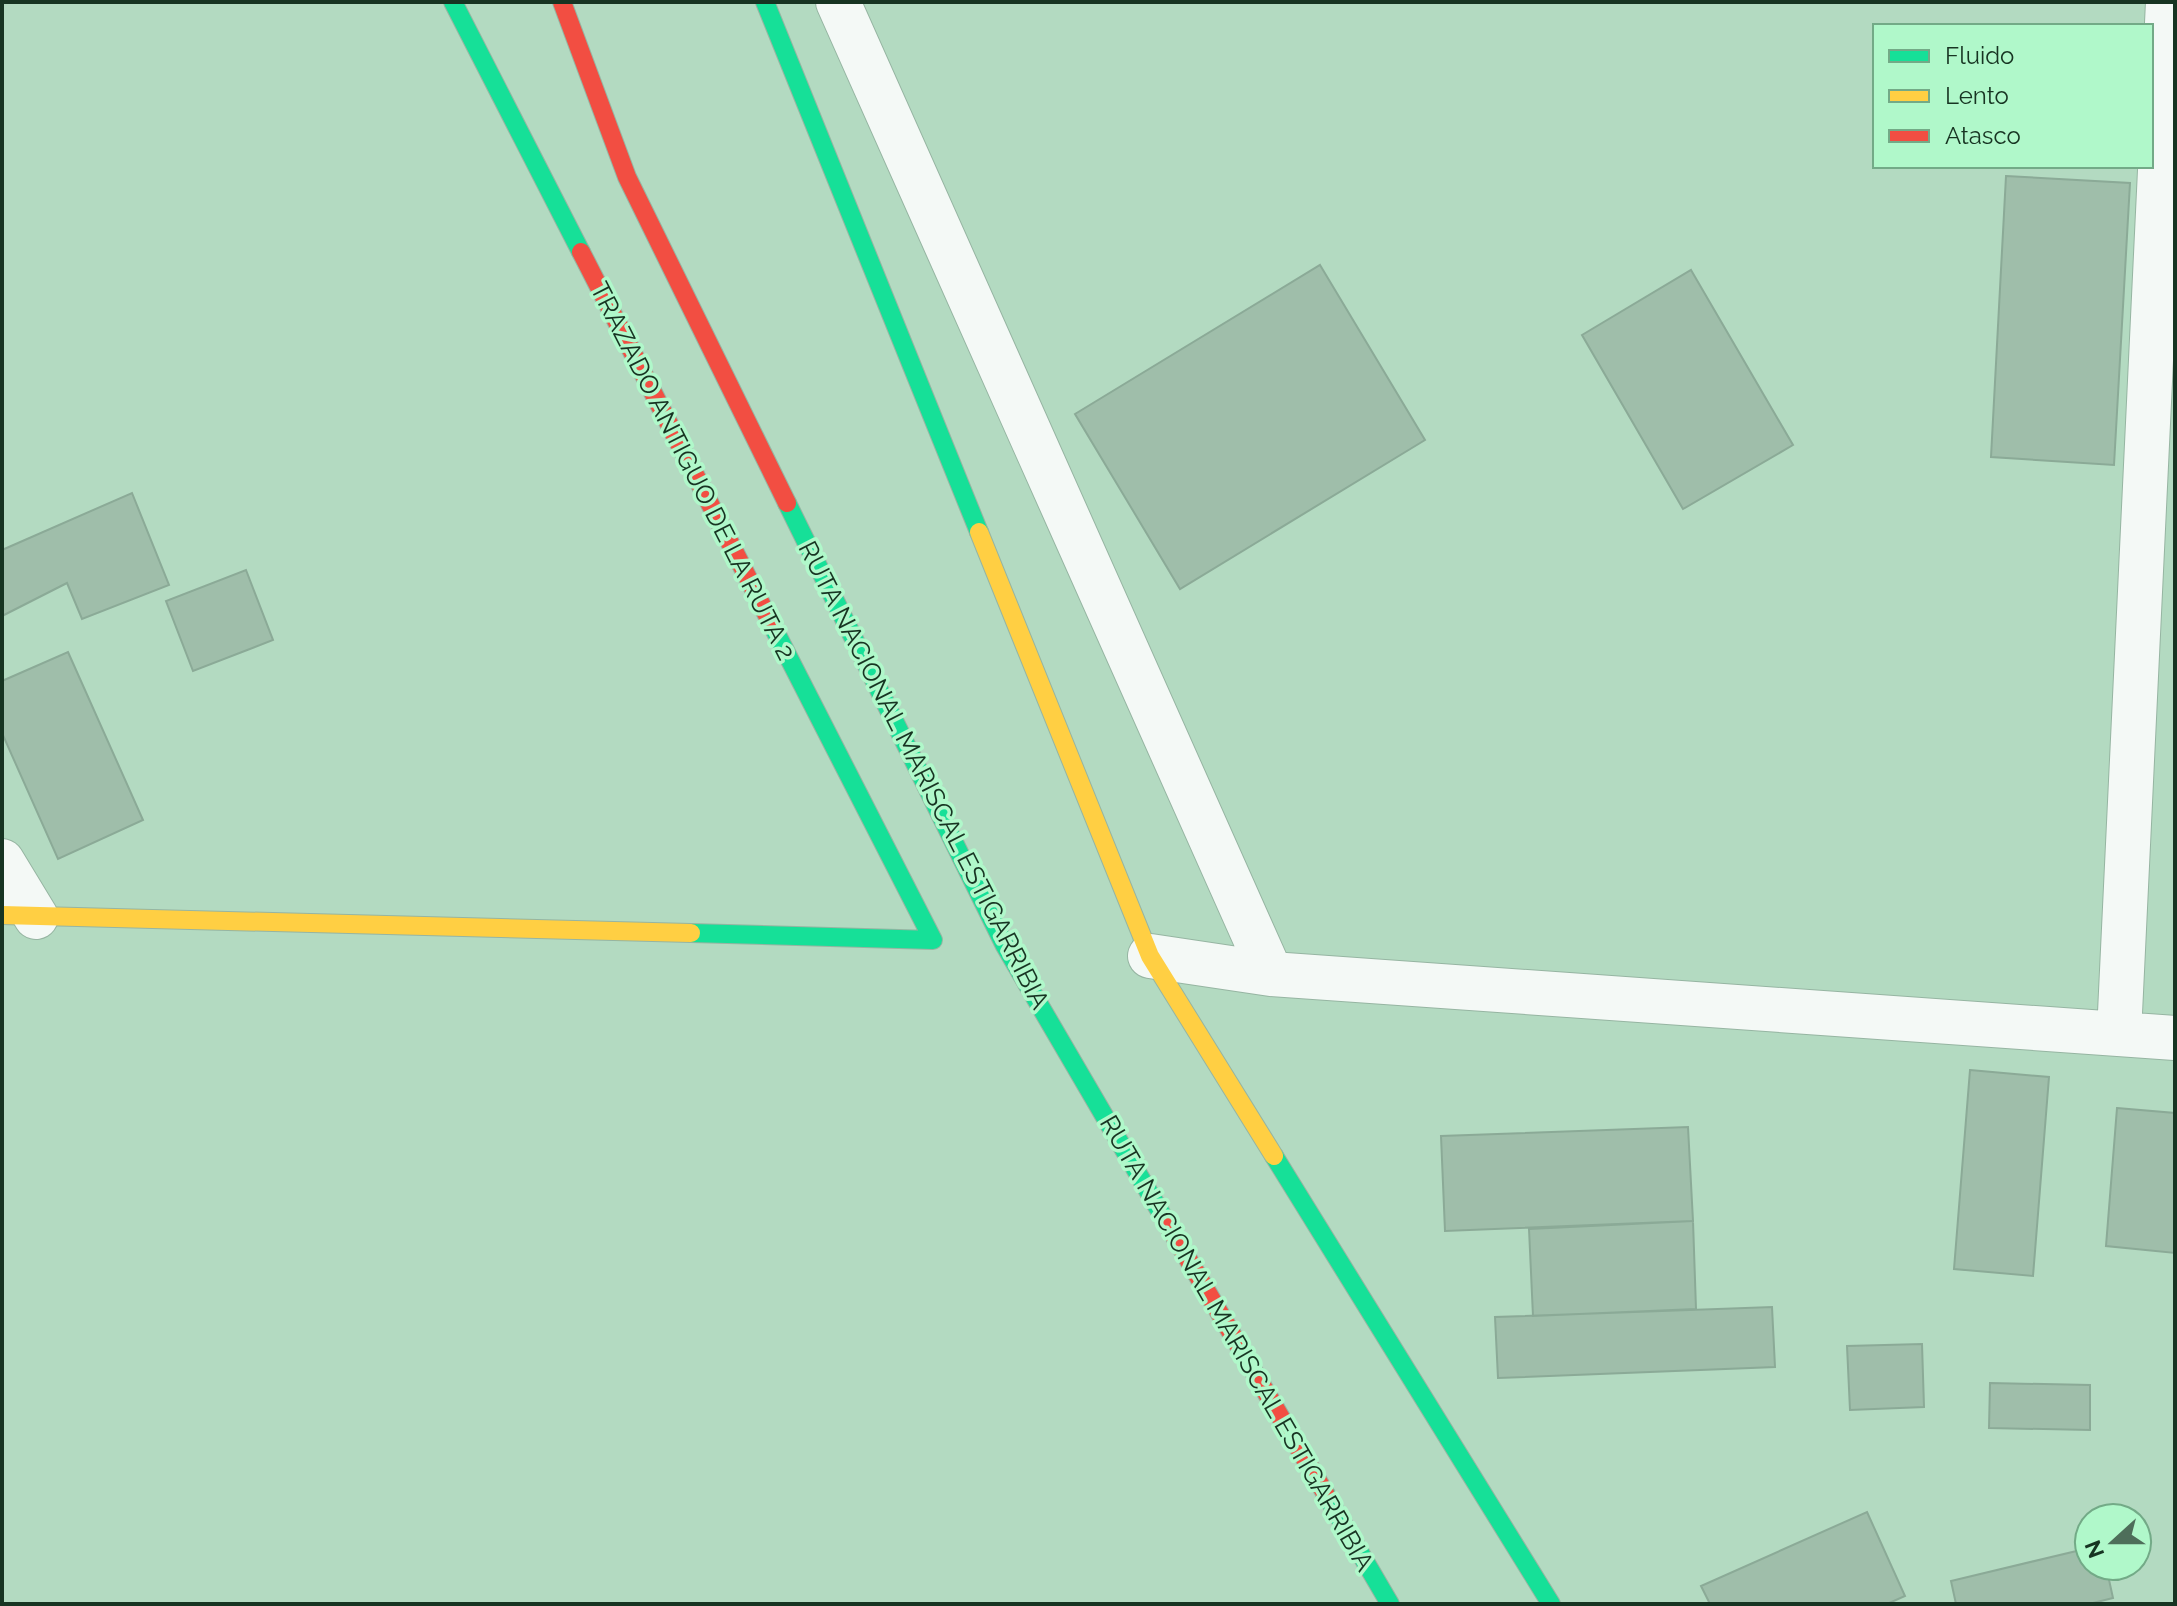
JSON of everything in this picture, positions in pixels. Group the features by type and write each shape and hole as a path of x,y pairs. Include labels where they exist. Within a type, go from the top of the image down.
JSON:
{"main road":[{"name":"TRAZADO ANTIGUO DE LA RUTA 2","path":"19,916 933,940 453,2"},
{"name":"RUTA NACIONAL MARISCAL ESTIGARRIBIA","path":"562,2 627,177 1005,946 1390,1604"},
{"path":"765,2 1150,956 1551,1604"}],"street":[{"path":"838,2 1271,974"},
{"path":"2119,1034 2168,2"},
{"path":"2,861 19,916"},
{"path":"1150,956 1271,974 2175,1038"}],"building":[{"path":"2006,176 2130,183 2114,465 1991,457"},
{"path":"1320,265 1425,440 1180,589 1075,414"},
{"path":"1691,270 1793,445 1683,509 1582,335"},
{"path":"132,493 169,585 82,619 67,583 2,616 2,550"},
{"path":"246,570 273,640 193,671 166,601"},
{"path":"68,652 143,820 58,859 2,733 2,681"},
{"path":"1970,1070 2049,1077 2033,1276 1954,1269"},
{"path":"2117,1108 2175,1113 2175,1253 2106,1246"},
{"path":"1688,1127 1693,1221 1445,1231 1441,1136"},
{"path":"1693,1221 1696,1309 1533,1316 1529,1229"},
{"path":"1772,1307 1775,1367 1498,1378 1495,1317"},
{"path":"1922,1344 1924,1407 1850,1410 1847,1346"},
{"path":"1990,1383 2090,1385 2090,1430 1989,1428"},
{"path":"1867,1512 1905,1596 1887,1604 1710,1604 1701,1586"},
{"path":"2073,1552 2073,1582 2110,1582 2113,1598 2089,1604 1956,1604 1951,1581"}],"traffic: fast":[{"path":"453,2 581,252"},
{"path":"765,2 979,532"},
{"path":"787,503 1005,946 1168,1225"},
{"path":"691,933 933,940 771,623"},
{"path":"1274,1156 1551,1604"},
{"path":"1325,1493 1390,1604"}],"traffic: slow":[{"path":"979,532 1150,956 1274,1156"},
{"path":"2,915 691,933"}],"traffic: jam":[{"path":"562,2 627,177 787,503"},
{"path":"581,252 771,623"},
{"path":"1168,1225 1325,1493"}]}
